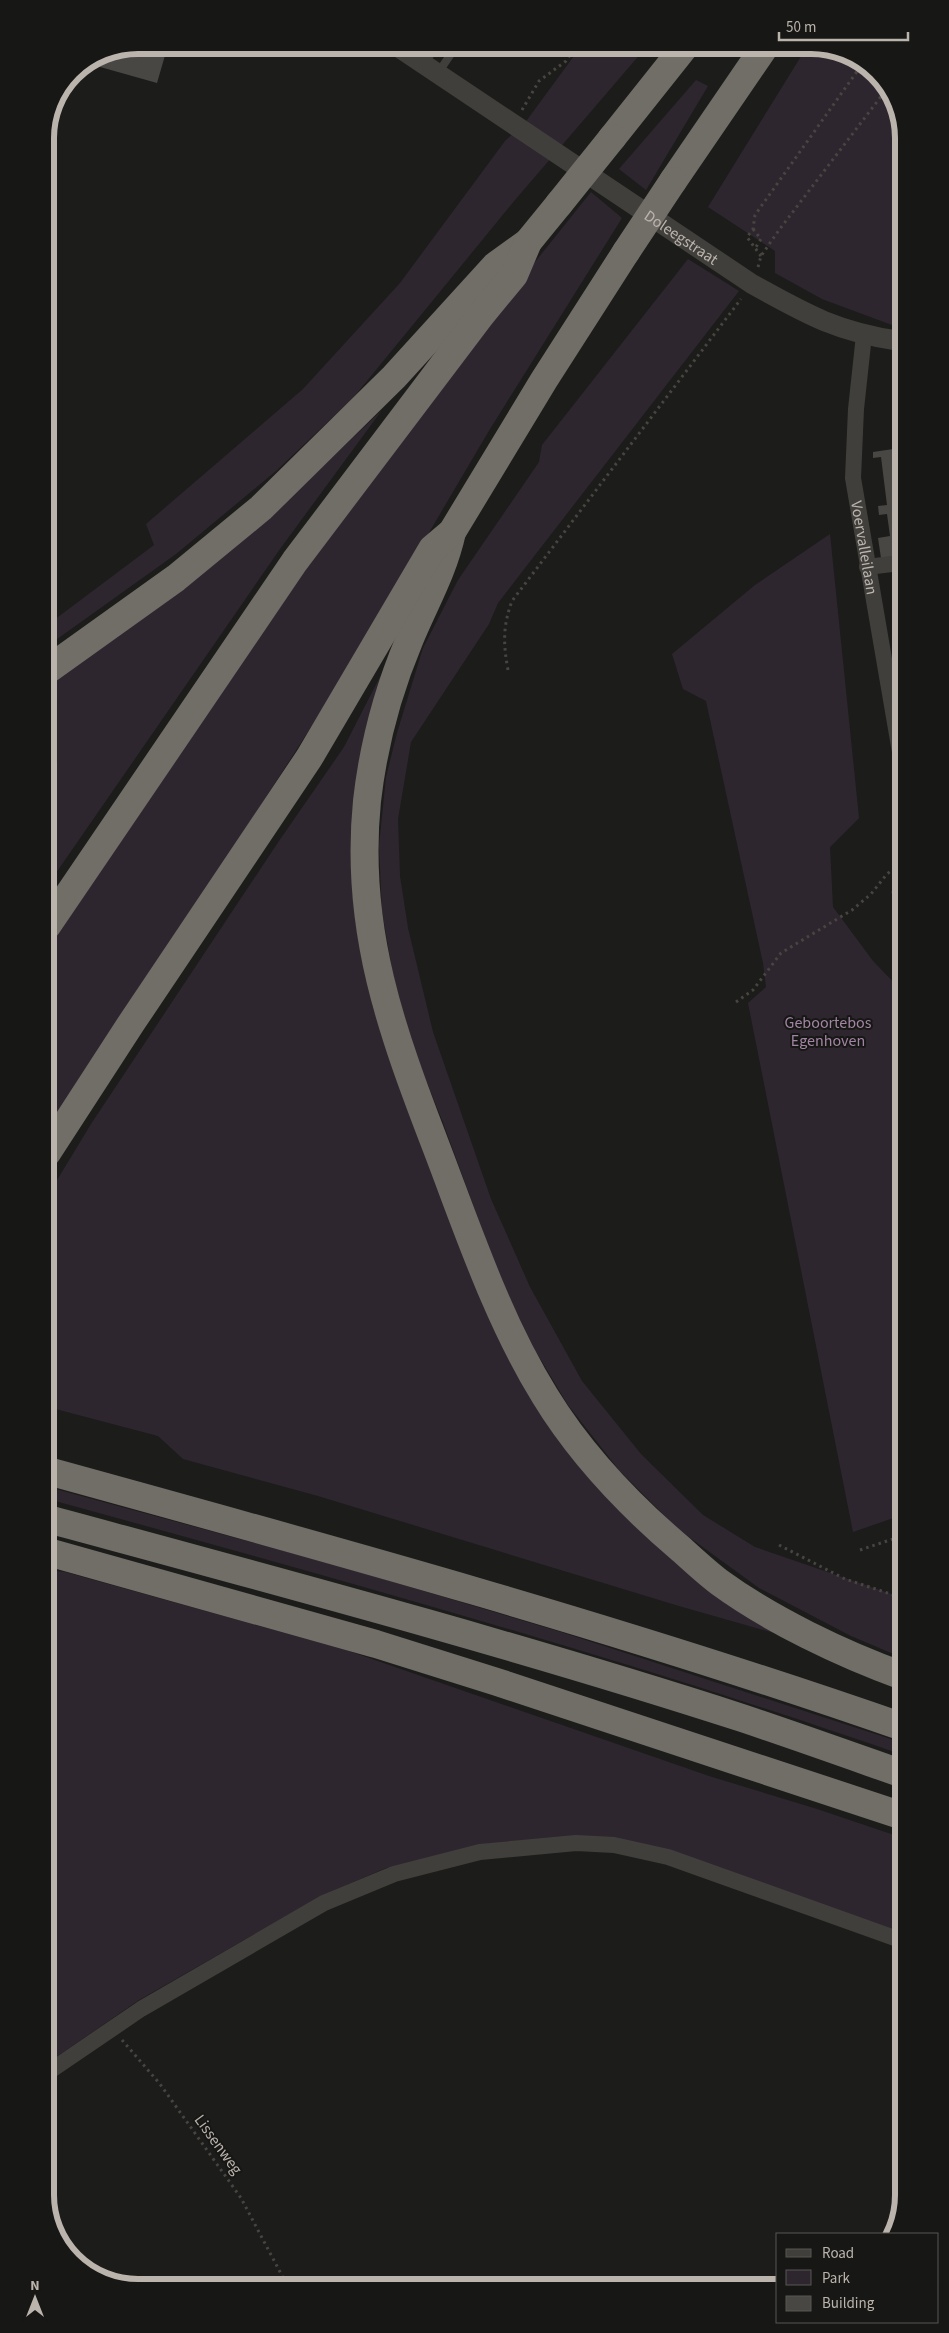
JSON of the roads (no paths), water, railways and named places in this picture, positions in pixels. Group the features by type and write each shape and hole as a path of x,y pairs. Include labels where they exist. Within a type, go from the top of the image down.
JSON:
{"highway":[{"path":"54,916 294,561 480,315 514,274 528,242 679,54"},
{"path":"54,1144 132,1022 309,758 432,549 452,532 544,380 626,252 672,181 760,54"},
{"path":"54,665 176,578 261,508 394,377 496,264 528,242"},
{"path":"452,532 446,559 405,651 377,742 368,801 365,848 367,906 375,964 388,1015 405,1067 479,1258 513,1337 546,1397 598,1469 658,1529 719,1582 786,1623 871,1664 895,1673"},
{"path":"54,1473 345,1553 562,1616 895,1724"},
{"path":"54,1521 330,1595 523,1652 741,1718 895,1771"},
{"path":"54,1554 376,1644 895,1813"},
{"path":"858,1712 895,1712"}],"street":[{"name":"Doleegstraat","path":"409,54 752,284 819,320 864,335 895,340"},
{"name":"Voervalleilaan","path":"864,335 856,409 853,478 866,567 895,725"},
{"path":"866,567 895,564"},
{"path":"54,2068 112,2028 324,1903 394,1874 480,1852 576,1843 614,1845 668,1857 895,1938"}],"lane":[{"path":"431,68 435,54"},
{"path":"431,68 447,54"}],"park label":[{"name":"Geboortebos Egenhoven","path":"828,1031"}]}
